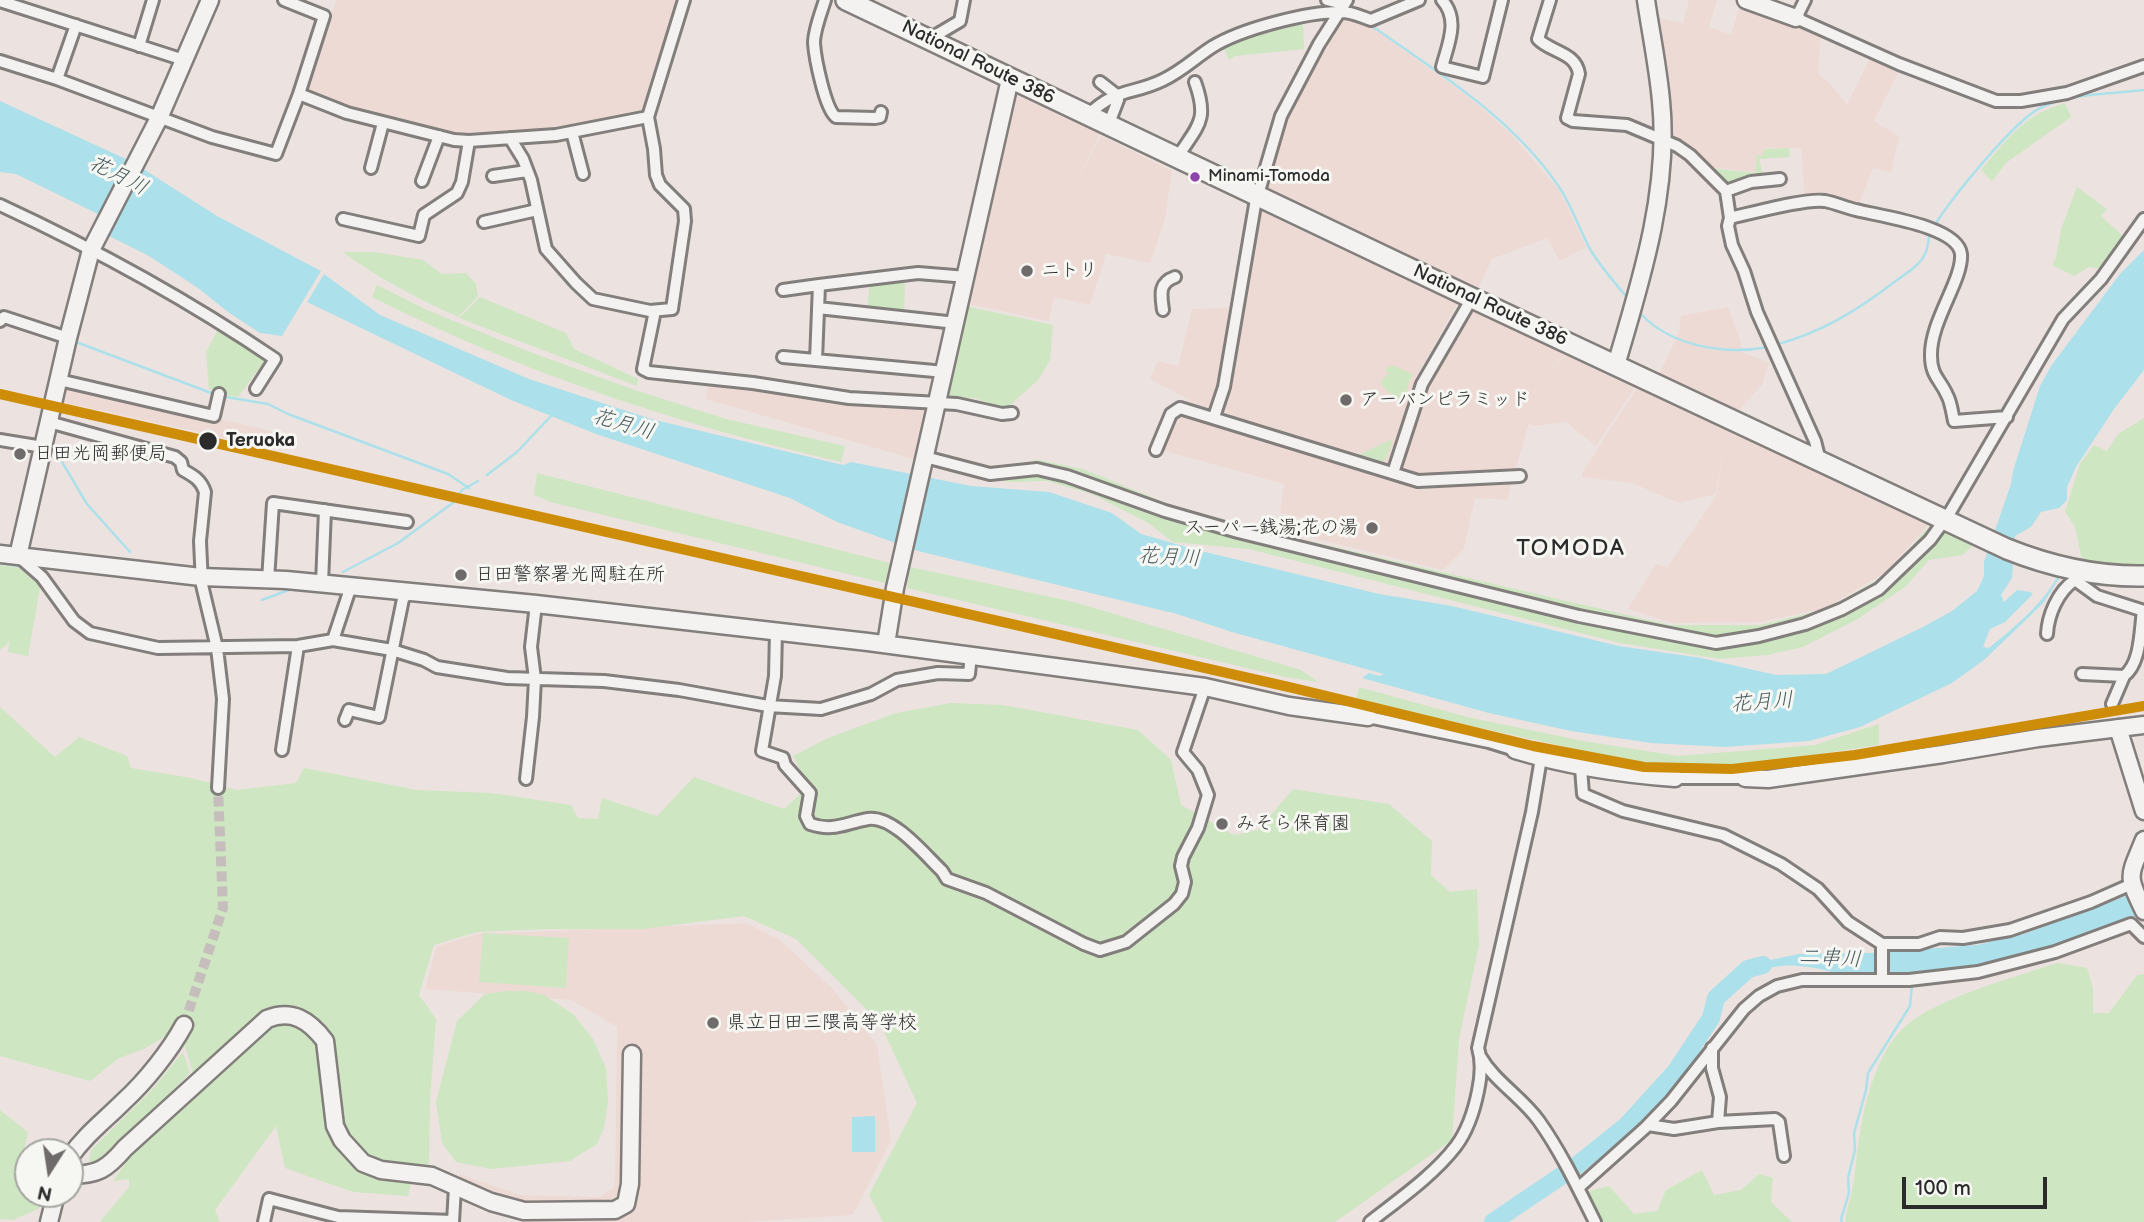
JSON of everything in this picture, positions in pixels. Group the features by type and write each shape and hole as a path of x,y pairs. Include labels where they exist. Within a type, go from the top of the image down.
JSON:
{"highway":[{"name":"National Route 386","path":"846,0 1815,460 2007,548 2075,575 2144,576"}],"street":[{"path":"139,46 153,0"},
{"path":"18,556 91,250 159,118 210,0"},
{"path":"0,61 57,79 212,137 276,154 324,16 284,0"},
{"path":"510,138 527,171 547,249 593,299 655,311 671,309 685,221 684,209 660,185 656,175 648,117 684,0"},
{"path":"825,0 814,42 821,81 831,114 836,117 875,118 880,117 881,112"},
{"path":"934,40 938,34 960,21 964,0"},
{"path":"1327,0 1371,20 1419,0"},
{"path":"1442,0 1451,14 1453,24 1442,67 1483,77 1502,0"},
{"path":"1550,0 1538,39 1574,61 1578,67 1579,74 1567,118 1587,123 1627,125 1677,146 1690,155 1726,191 1732,245 1744,271 1756,312 1815,441 1818,453 1815,460"},
{"path":"1616,365 1649,244 1657,200 1662,140 1662,102 1646,0"},
{"path":"1746,0 1796,18 1899,64 1996,102 2021,101 2067,93 2144,66"},
{"path":"1796,18 1805,0"},
{"path":"0,1 184,60"},
{"path":"1087,116 1098,105 1161,81 1193,63 1212,47 1236,36 1289,19 1341,8"},
{"path":"1214,417 1224,387 1257,195 1281,116 1341,8"},
{"path":"57,79 76,25"},
{"path":"886,644 895,588 1010,79"},
{"path":"1100,82 1117,97"},
{"path":"1177,158 1203,113 1195,82"},
{"path":"299,94 346,113 469,141 556,135 648,117"},
{"path":"1108,126 1117,97"},
{"path":"371,168 383,122"},
{"path":"572,132 583,174"},
{"path":"422,181 439,136"},
{"path":"344,219 419,236 424,215 457,193 462,182 469,141"},
{"path":"492,176 527,171"},
{"path":"1726,191 1751,182 1780,179"},
{"path":"1730,218 1824,201 1932,229 1948,236 1958,246 1961,255 1933,334 1933,373 1947,394 1954,421 2007,417"},
{"path":"0,205 91,250 213,318 275,359 256,389"},
{"path":"484,222 537,209"},
{"path":"925,459 990,474 1037,469 1067,475 1165,511 1250,535 1579,616 1716,642 1759,636 1805,624 1879,589 1902,570 1949,522 1992,438 2007,417 2063,319 2101,279 2144,219"},
{"path":"783,290 918,273 967,278"},
{"path":"1163,310 1163,285 1175,277"},
{"path":"816,360 819,285"},
{"path":"1393,474 1422,384 1472,298"},
{"path":"818,309 956,323"},
{"path":"655,311 643,369 649,372 753,383 849,398 938,402 982,407 1002,414 1012,413"},
{"path":"0,321 4,317 68,338"},
{"path":"783,357 945,372"},
{"path":"59,380 214,416 219,394"},
{"path":"1156,450 1171,414 1180,408 1418,481 1520,477"},
{"path":"49,422 176,457 183,470 198,479 205,492 200,541 201,577 217,648 223,713 218,788"},
{"path":"0,440 43,447"},
{"path":"268,580 273,503 407,522"},
{"path":"322,583 325,510"},
{"path":"0,554 201,577 322,583 536,604 971,655 1205,687 1289,706 1368,717 1489,742 1581,768 1632,775 1768,779 2144,725"},
{"path":"18,556 42,577 74,621 90,633 151,647 298,646 332,640 392,650 438,667 507,678 604,681 679,690 768,706 821,709 872,694 897,680 938,673 969,674 971,655"},
{"path":"2047,634 2051,612 2075,575 2097,596 2143,611 2137,653 2129,673 2124,676 2082,674"},
{"path":"332,640 351,586"},
{"path":"345,720 349,710 379,717 403,599 409,592"},
{"path":"526,779 533,717 535,680 531,647 536,604"},
{"path":"776,631 775,676 762,751 783,758 785,765 810,793 806,816 810,824 830,829 871,818 883,820 894,825 947,879 986,892 1100,950 1126,942 1174,904 1182,894 1185,882 1181,866 1183,857 1198,828 1208,795 1198,770 1183,752 1205,687"},
{"path":"282,750 298,646"},
{"path":"2112,704 2124,676"},
{"path":"2118,727 2144,811"},
{"path":"1541,758 1526,837 1478,1048 1487,1068 1538,1119 1595,1222"},
{"path":"1581,768 1583,794 1623,810 1723,835 1780,864 1818,889 1848,922 1882,944 1919,944 1940,937 1963,938 2010,930 2132,885"},
{"path":"2144,840 2133,864 2132,885 2144,911"},
{"path":"1578,1188 1671,1101 1744,1009 1777,986 1802,980 1909,980 1978,972 2055,952 2131,924 2144,937"},
{"path":"1882,944 1882,980"},
{"path":"84,1173 94,1173 111,1164 125,1148 267,1019 280,1014 304,1021 317,1030 325,1041 335,1126 342,1140 363,1163 381,1170 432,1176 507,1208 524,1211 615,1210 626,1205 630,1184 632,1054"},
{"path":"83,1138 125,1101 175,1041 184,1025"},
{"path":"1712,1048 1712,1068 1720,1097 1718,1122"},
{"path":"1370,1222 1414,1187 1455,1147 1474,1112 1480,1082 1480,1055"},
{"path":"1648,1125 1674,1129 1718,1122 1775,1119 1779,1122 1784,1156"},
{"path":"264,1222 269,1199 338,1219 453,1222 455,1187"}],"shaded area":[{"path":"336,0 678,0 646,112 557,130 464,137 347,110 304,92 327,17 332,14"},
{"path":"1689,0 1717,0 1709,27 1731,35 1741,1 1821,31 1818,74 1830,83 1847,105 1872,54 1901,67 1874,121 1899,136 1891,172 1873,168 1858,207 1805,201 1801,148 1764,148 1762,156 1757,155 1755,172 1707,167 1671,141 1667,79 1658,18 1683,23"},
{"path":"1337,16 1353,18 1367,24 1465,94 1511,134 1559,190 1586,247 1560,261 1547,238 1492,259 1478,289 1261,187 1284,117"},
{"path":"1018,96 1100,134 1076,183 1101,136 1172,171 1165,219 1150,263 1106,254 1090,305 1054,297 1049,321 969,304 1013,102"},
{"path":"1256,209 1457,304 1414,381 1443,399 1423,385 1468,309 1566,352 1517,412 1567,352 1637,384 1596,446 1566,422 1533,426 1529,423 1507,500 1475,498 1464,549 1443,570 1313,538 1317,521 1280,513 1284,484 1162,450 1175,416 1182,412 1188,399 1150,379 1158,361 1178,366 1192,309 1241,307"},
{"path":"1728,307 1742,352 1769,363 1762,385 1736,413 1658,376 1678,335 1681,316"},
{"path":"710,381 930,403 914,459 705,399"},
{"path":"61,383 272,431 268,447 57,401"},
{"path":"1639,385 1929,524 1886,572 1826,608 1761,622 1673,623 1628,609 1656,564 1667,568 1717,494 1724,441 1716,494 1679,503 1632,483 1582,477 1583,471"},
{"path":"746,923 780,940 833,989 877,1045 891,1140 853,1215 746,1222 524,1222 459,1200 459,1174 521,1195 599,1197 615,1187 617,1027 571,1000 425,989 436,947 477,934"}],"green space":[{"path":"1303,23 1304,49 1235,56 1229,60 1224,48 1235,42"},
{"path":"2065,103 2071,117 2006,163 1992,181 1981,170 2027,121"},
{"path":"1789,148 1790,157 1759,159 1763,174 1724,186 1708,168 1755,173 1757,155 1762,156 1764,149"},
{"path":"2077,187 2107,209 2101,216 2124,237 2102,269 2089,267 2074,276 2052,265 2056,258 2061,229"},
{"path":"343,252 374,252 423,260 442,274 466,273 476,284 478,296 458,317 399,288"},
{"path":"905,276 904,315 867,312 870,281"},
{"path":"377,285 427,310 530,352 632,389 726,419 845,446 841,462 660,413 543,372 428,324 372,297"},
{"path":"480,297 566,333 574,349 638,379 637,386 459,318"},
{"path":"965,306 1053,325 1050,360 1039,379 1006,409 974,398 943,397"},
{"path":"221,324 268,357 238,397 219,394 209,389 206,352"},
{"path":"1391,365 1413,374 1405,401 1392,396 1380,383 1389,373 1385,370"},
{"path":"2144,418 2144,566 2109,567 2082,560 2075,527 2065,512 2080,464 2094,445 2107,451 2118,434"},
{"path":"1393,439 1386,459 1382,462 1358,455"},
{"path":"1039,460 1083,469 1171,505 1283,535 1670,625 1760,625 1826,609 1886,575 1931,524 1973,545 1963,555 1929,560 1905,587 1856,620 1803,647 1767,655 1720,659 1620,643 1249,549 1173,542 1148,523 1092,494 1047,481 1012,482 985,479 987,468"},
{"path":"537,473 894,564 889,584 550,502 534,495"},
{"path":"0,565 26,569 41,582 28,656 8,652 11,632 9,642 0,650"},
{"path":"910,567 1074,602 1301,670 1318,682 1285,677 907,588"},
{"path":"1359,687 1467,717 1583,741 1678,756 1815,745 1879,724 1879,745 1739,766 1638,763 1356,700"},
{"path":"951,703 1003,705 1138,730 1171,760 1181,805 1234,835 1258,830 1293,789 1389,804 1432,841 1431,875 1450,892 1477,889 1479,945 1459,1039 1452,1140 1335,1222 883,1222 869,1195 917,1103 880,1023 796,939 744,916 643,929 477,932 434,945 419,995 436,1019 430,1099 429,1164 415,1167 408,1196 353,1192 285,1168 276,1126 215,1210 220,1222 100,1222 129,1187 129,1179 113,1181 134,1150 199,1091 179,1028 144,1049 119,1058 90,1081 0,1056 0,707 55,757 79,737 127,756 131,768 191,778 237,790 296,783 304,768 417,790 491,793 571,805 578,818 598,819 602,798 657,816 694,777 784,809 809,786 793,756 828,738 896,713"},
{"path":"483,933 569,938 566,988 479,982"},
{"path":"2057,963 2087,968 2093,988 2093,1013 2109,1013 2137,975 2144,974 2144,1222 1846,1222 1866,1102 1878,1066 1897,1035 1909,1023 1940,1005 1980,988"},
{"path":"506,991 544,995 573,1014 593,1039 606,1068 608,1101 604,1128 597,1144 570,1161 491,1169 456,1162 442,1143 436,1102 457,1021 485,994"},
{"path":"183,1052 190,1073 104,1159 97,1165 92,1165 89,1161 91,1150 151,1091"},
{"path":"0,1110 28,1132 27,1138 14,1138 14,1208 40,1208 13,1220 0,1219"},
{"path":"1702,1170 1714,1195 1741,1190 1759,1174 1773,1178 1771,1202 1792,1222 1599,1222 1586,1192 1609,1186 1634,1214 1657,1211 1666,1190"}],"water":[{"name":"花月川","path":"0,101 128,160 100,215 16,174 0,172"},
{"path":"140,167 217,216 321,271 282,336 260,333 149,256 105,234"},
{"name":"花月川","path":"2144,250 2144,370 2114,409 2076,467 2067,487 2067,500 2059,508 2041,512 2031,527 2015,536 2012,578 2001,595 2004,602 2017,590 2033,594 2005,622 1990,629 1983,647 1989,648 2017,624 2043,597 2057,577 2060,577 2044,602 1984,660 1952,683 1860,727 1809,741 1725,747 1651,743 1571,731 1489,713 1362,678 1369,673 1380,676 1384,674 1177,614 918,551 837,522 790,498 596,434 511,400 307,302 324,274 380,315 529,379 651,419 843,465 851,462 971,486 1049,492 1112,513 1141,534 1379,594 1452,606 1619,646 1701,658 1776,675 1826,674 1923,627 1952,611 1977,591 1984,576 1984,562 2040,386 2051,366 2120,274"},
{"path":"2144,889 2144,913 2059,944 1971,967 1874,975 1787,966 1762,970 1743,978 1740,973 1756,963 1799,954 1870,953 1977,945 2024,934"},
{"path":"875,1116 875,1152 852,1152 852,1117"}],"waterway":[{"path":"1369,24 1472,97 1519,139 1559,187 1590,249 1626,296"},
{"path":"1205,58 1216,50"},
{"path":"1933,228 1953,199 2000,143 2042,107 2066,99 2144,90"},
{"path":"1775,345 1824,327 1883,291 1920,262 1926,252 1930,233"},
{"path":"1641,314 1668,334 1700,346 1735,350 1768,347"},
{"path":"76,342 214,394"},
{"path":"220,396 268,404 448,474 469,488"},
{"path":"487,475 517,452 551,416"},
{"path":"62,462 87,504 130,552"},
{"path":"343,572 398,543 454,502 462,490 478,481"},
{"path":"0,563 24,567"},
{"path":"262,600 294,588"},
{"name":"二串川","path":"1493,1222 1576,1166 1626,1126 1676,1071 1711,1018 1716,998 1748,969 1763,965"},
{"path":"1842,1222 1855,1150 1854,1133 1868,1073 1910,1006 1912,985"}],"tunnel":[{"path":"184,1025 223,908 218,788"}],"transit line":[{"path":"0,394 1293,688 1533,746 1644,767 1732,769 1855,755 2144,706"}],"place":[{"name":"Minami-Tomoda","path":"1195,177"},
{"name":"ニトリ","path":"1027,271"},
{"name":"アーバンピラミッド","path":"1346,400"},
{"name":"Teruoka","path":"208,441"},
{"name":"日田光岡郵便局","path":"20,454"},
{"name":"スーパー銭湯;花の湯","path":"1372,528"},
{"name":"日田警察署光岡駐在所","path":"461,575"},
{"name":"みそら保育園","path":"1222,824"},
{"name":"県立日田三隈高等学校","path":"713,1023"}],"district":[{"name":"TOMODA","path":"1571,549"}]}
